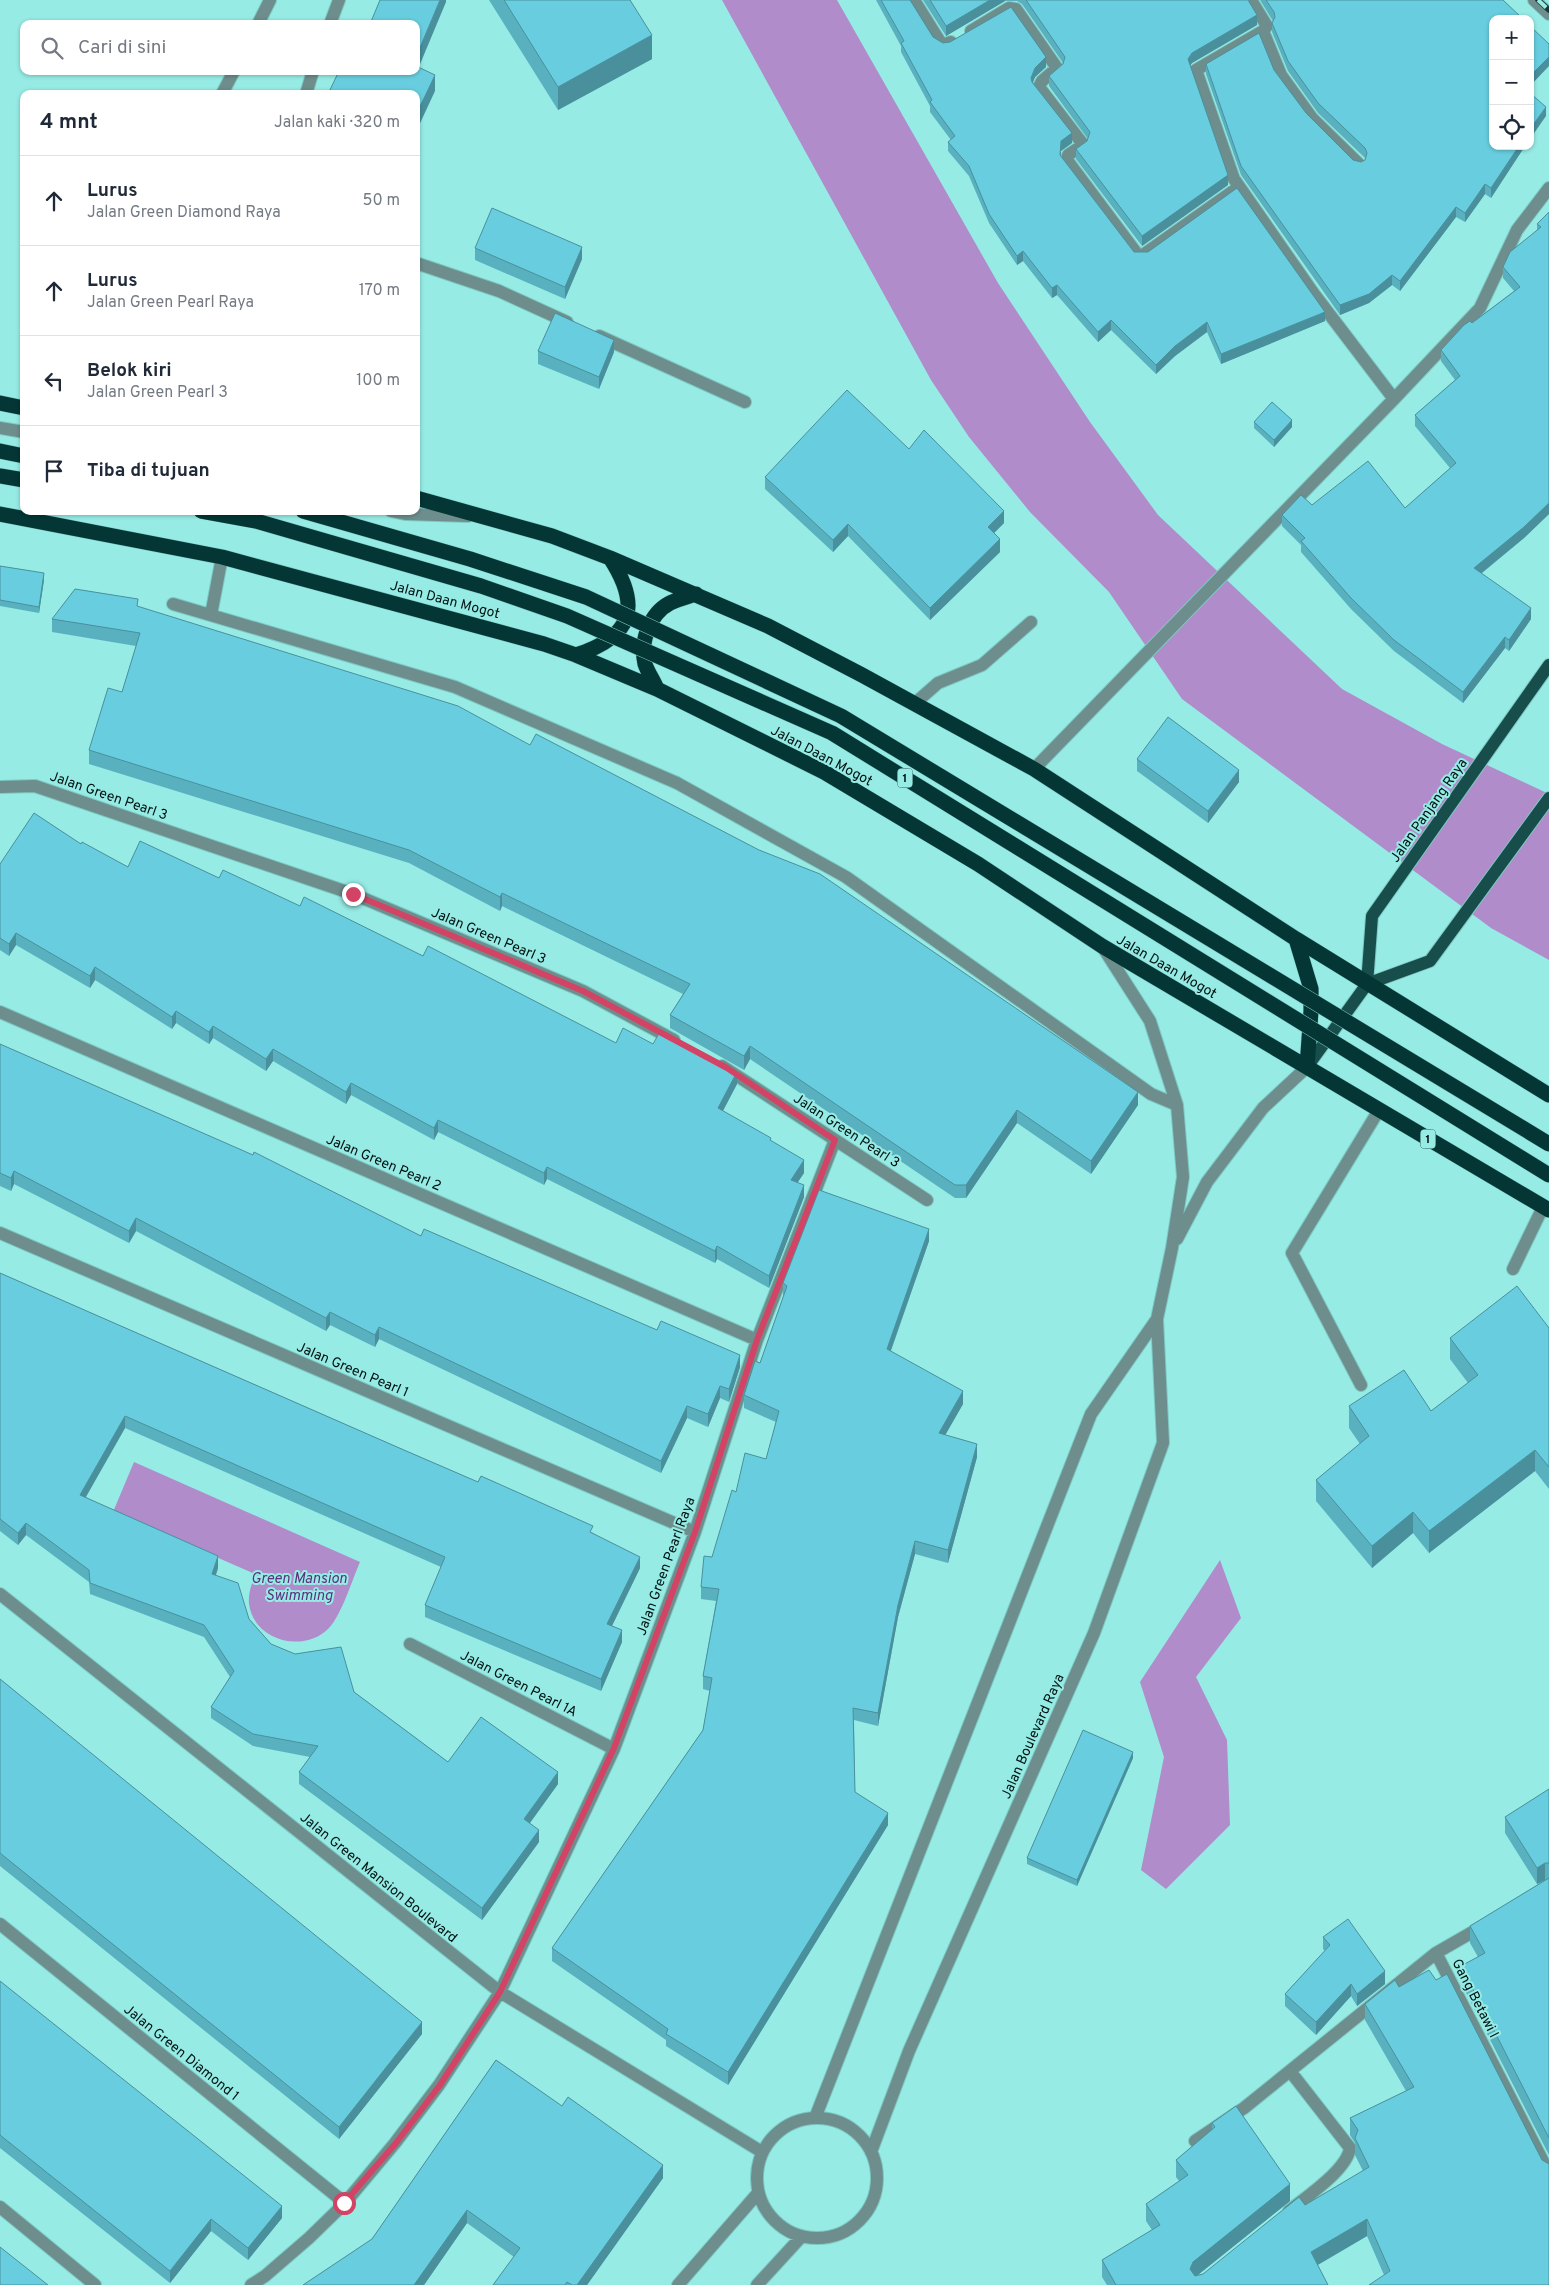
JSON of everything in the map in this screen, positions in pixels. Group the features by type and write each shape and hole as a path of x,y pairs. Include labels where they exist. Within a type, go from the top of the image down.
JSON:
{"highway":[{"path":"0,403 20,407"},
{"path":"0,451 20,455"},
{"path":"0,476 20,479"},
{"path":"420,499 552,536 696,594 777,631 1034,769 1367,984 1549,1095"},
{"name":"Jalan Daan Mogot","path":"0,514 222,557 469,622 576,655 657,689 824,772 978,864 1102,946 1546,1209"},
{"name":"Jalan Daan Mogot","path":"223,515 256,521 481,586 567,616 832,733 1549,1175"},
{"name":"1","path":"317,515 470,559 586,597 841,716 1549,1144"},
{"path":"576,655 597,648 609,641 621,628 627,616 630,603 627,590 622,576 610,558"},
{"path":"657,689 646,664 643,642 647,631 656,616 669,604 696,594"},
{"path":"1296,939 1311,989 1312,1011 1307,1067"}],"main road":[{"name":"Jalan Panjang Raya","path":"1367,984 1372,916 1549,665"},
{"path":"1307,1067 1367,984 1430,961 1549,798"}],"street":[{"path":"260,20 270,0"},
{"path":"332,20 339,0"},
{"path":"914,0 940,42 946,45 1009,8 1016,9 1057,68 1042,81 1039,87 1082,143 1068,155 1067,160 1138,255 1143,255 1239,186"},
{"path":"1251,0 1267,26 1196,70 1234,179 1314,294 1394,400"},
{"path":"1534,0 1549,14"},
{"path":"1263,30 1282,75 1312,118 1359,164"},
{"path":"224,90 232,75"},
{"path":"307,90 313,75"},
{"path":"1034,769 1394,400 1480,308 1517,230 1549,188"},
{"path":"420,264 499,291 745,402"},
{"path":"0,428 20,431"},
{"path":"420,515 485,517"},
{"path":"212,615 222,557"},
{"path":"173,604 454,686 677,782 846,877 1151,1094 1177,1106"},
{"path":"914,704 938,683 982,664 1031,622"},
{"name":"Jalan Green Pearl 3","path":"1,787 34,786 353,894 583,991 685,1046"},
{"name":"Jalan Boulevard Raya","path":"871,2152 909,2050 1094,1633 1162,1443 1157,1319 1172,1248 1182,1177 1177,1106 1150,1021 1102,946"},
{"name":"Jalan Green Pearl 2","path":"0,1012 757,1340"},
{"name":"Jalan Green Pearl 3","path":"710,1059 927,1200"},
{"name":"Jalan Boulevard Raya","path":"1172,1248 1207,1182 1263,1108 1307,1067"},
{"path":"1361,1384 1292,1253 1379,1110"},
{"name":"Jalan Green Pearl Raya","path":"251,2285 266,2276 309,2238 344,2203 396,2143 440,2085 500,1992 614,1748 695,1532 757,1340 835,1140"},
{"path":"1513,1270 1546,1209"},
{"name":"Jalan Green Pearl 1","path":"0,1233 695,1532"},
{"name":"Jalan Boulevard Raya","path":"815,2118 1091,1414 1157,1319"},
{"name":"Jalan Green Mansion Boulevard","path":"0,1594 500,1992 762,2152"},
{"name":"Jalan Green Pearl 1A","path":"410,1644 614,1748"},
{"name":"Gang Betawi I","path":"1496,1918 1436,1953 1549,2173"},
{"name":"Jalan Green Diamond 1","path":"0,1924 344,2203"},
{"path":"1195,2141 1244,2108 1436,1953"},
{"path":"1282,2216 1339,2168 1349,2155 1350,2148 1290,2071"},
{"path":"815,2118 832,2120 848,2127 862,2138 871,2152 877,2172 876,2193 872,2203 860,2220 843,2233 833,2236 822,2238 802,2236 785,2229 771,2217 758,2193 756,2172 762,2152 768,2142 784,2127 794,2122 815,2118"},
{"path":"678,2285 758,2193"},
{"path":"0,2207 94,2285"},
{"path":"757,2285 802,2236"}],"water":[{"path":"722,0 837,0 998,283 1090,422 1158,515 1342,689 1442,744 1549,794 1549,960 1491,928 1182,699 1109,592 1030,512 969,437 931,380"},
{"name":"Green Mansion Swimming","path":"134,1462 360,1562 334,1622 319,1636 307,1640 294,1642 270,1635 260,1627 253,1617 249,1604 255,1574 113,1512"},
{"path":"1220,1560 1241,1618 1196,1677 1227,1740 1230,1825 1166,1889 1141,1870 1164,1757 1140,1682"}],"building":[{"path":"380,0 440,0 420,48 420,20 372,20"},
{"path":"504,0 630,0 652,35 558,87"},
{"path":"881,0 910,0 933,37 943,43 950,42 1011,7 1046,57 1035,68 1031,78 1032,82 1072,133 1061,141 1060,155 1134,252 1148,252 1237,188 1325,312 1221,354 1207,322 1175,346 1156,365 1111,320 1098,332 1057,285 1052,288 1023,251 1017,256 989,214 969,166 948,142 955,136 930,102 932,100 901,43 904,41"},
{"path":"930,0 990,0 946,26"},
{"path":"1026,0 1248,0 1257,15 1192,53 1188,59 1228,175 1142,236 1076,149 1087,141 1090,132 1049,76 1063,64 1065,57"},
{"path":"1266,0 1503,0 1519,15 1489,15 1489,150 1516,150 1491,188 1485,184 1465,213 1456,207 1400,281 1392,275 1369,294 1340,305 1241,166 1206,64 1259,33 1274,70 1306,113 1353,160 1361,162 1365,160 1367,153 1365,148 1318,103 1288,61 1272,23 1275,17"},
{"path":"1534,30 1549,44 1549,57 1534,72"},
{"path":"420,68 435,75 420,107 420,90 330,90 337,75 420,75"},
{"path":"1534,96 1546,107 1534,124"},
{"path":"492,208 582,247 565,287 475,248"},
{"path":"1549,212 1549,503 1524,527 1474,568 1531,608 1509,640 1505,637 1463,692 1394,640 1351,598 1301,541 1305,538 1282,515 1301,495 1312,505 1368,461 1405,508 1456,463 1415,415 1460,376 1441,350 1464,325 1470,321 1472,323 1520,287 1503,267 1510,252 1541,227 1537,224"},
{"path":"555,313 614,340 599,377 538,351"},
{"path":"847,390 909,449 924,430 1004,511 988,527 1000,539 930,608 848,524 833,540 765,477"},
{"path":"1272,402 1292,420 1274,440 1254,422"},
{"path":"0,566 44,573 39,607 0,600"},
{"path":"75,589 138,599 137,606 458,706 530,745 536,734 759,850 820,874 1138,1092 1091,1161 1017,1110 966,1185 955,1185 750,1046 744,1056 670,1015 690,984 502,893 500,897 409,850 89,750 108,688 122,692 140,633 52,619"},
{"path":"1168,717 1239,770 1208,811 1137,759"},
{"path":"34,813 81,844 82,842 128,867 140,841 219,878 223,870 300,906 304,897 423,956 428,946 616,1043 623,1028 653,1044 661,1030 737,1072 718,1108 771,1138 770,1140 804,1160 791,1180 804,1185 769,1276 717,1246 715,1251 547,1167 544,1173 438,1120 434,1128 351,1083 346,1092 273,1049 266,1059 213,1026 209,1032 176,1011 172,1017 95,967 90,976 16,933 9,944 0,938 0,864"},
{"path":"0,1044 253,1155 254,1152 421,1236 424,1229 657,1330 661,1321 740,1355 729,1389 720,1386 708,1414 687,1406 661,1461 379,1327 375,1335 330,1312 326,1318 136,1218 129,1231 14,1171 11,1178 0,1173"},
{"path":"819,1190 929,1229 887,1349 963,1391 939,1433 977,1444 948,1550 915,1541 898,1605 878,1713 853,1708 855,1792 888,1813 728,2072 666,2034 668,2029 552,1948 703,1730 712,1678 703,1676 719,1589 701,1587 704,1556 712,1557 732,1490 736,1492 745,1453 766,1459 779,1411 744,1395 755,1361 760,1363 787,1286 783,1283"},
{"path":"0,1273 478,1482 481,1476 593,1526 590,1532 640,1557 607,1624 622,1630 601,1679 425,1605 445,1557 125,1416 80,1495 218,1556 212,1574 238,1583 249,1619 271,1644 295,1654 341,1647 354,1692 448,1762 481,1717 558,1772 524,1819 539,1830 482,1908 299,1772 318,1746 253,1734 211,1707 234,1671 204,1625 90,1583 89,1570 26,1523 18,1533 0,1519"},
{"path":"1517,1286 1549,1328 1549,1467 1535,1450 1429,1531 1413,1512 1372,1546 1316,1480 1369,1436 1349,1406 1404,1370 1431,1411 1478,1375 1450,1338"},
{"path":"0,1679 422,2022 339,2127 0,1853"},
{"path":"1083,1730 1133,1752 1077,1880 1027,1858"},
{"path":"1549,1789 1549,1863 1545,1863 1537,1868 1505,1817"},
{"path":"1549,1878 1549,2138 1461,1966 1485,1953 1470,1926"},
{"path":"1348,1919 1385,1971 1357,1994 1351,1984 1316,2022 1285,1994 1330,1945 1323,1937"},
{"path":"1429,1970 1436,1980 1447,1974 1542,2160 1549,2164 1549,2285 1369,2285 1390,2271 1367,2219 1311,2252 1328,2285 1116,2285 1102,2260 1160,2225 1146,2204 1188,2175 1176,2160 1215,2127 1212,2123 1236,2106 1290,2184 1193,2262 1190,2269 1195,2276 1203,2274 1299,2197 1305,2205 1369,2167 1355,2138 1358,2130 1350,2118 1414,2087 1365,2004 1395,1980 1399,1987"},
{"path":"0,1981 282,2206 248,2248 211,2219 170,2271 0,2135"},
{"path":"496,2060 562,2106 568,2097 663,2165 577,2285 567,2282 565,2285 493,2285 520,2248 467,2210 414,2285 303,2285 372,2239"},
{"path":"0,2247 48,2285 0,2285"}],"railway":[{"path":"1538,0 1549,10"}],"route":[{"path":"344,2203 396,2143 440,2085 500,1992 614,1748 695,1532 757,1340 835,1140 727,1068 583,991 353,894"}]}
